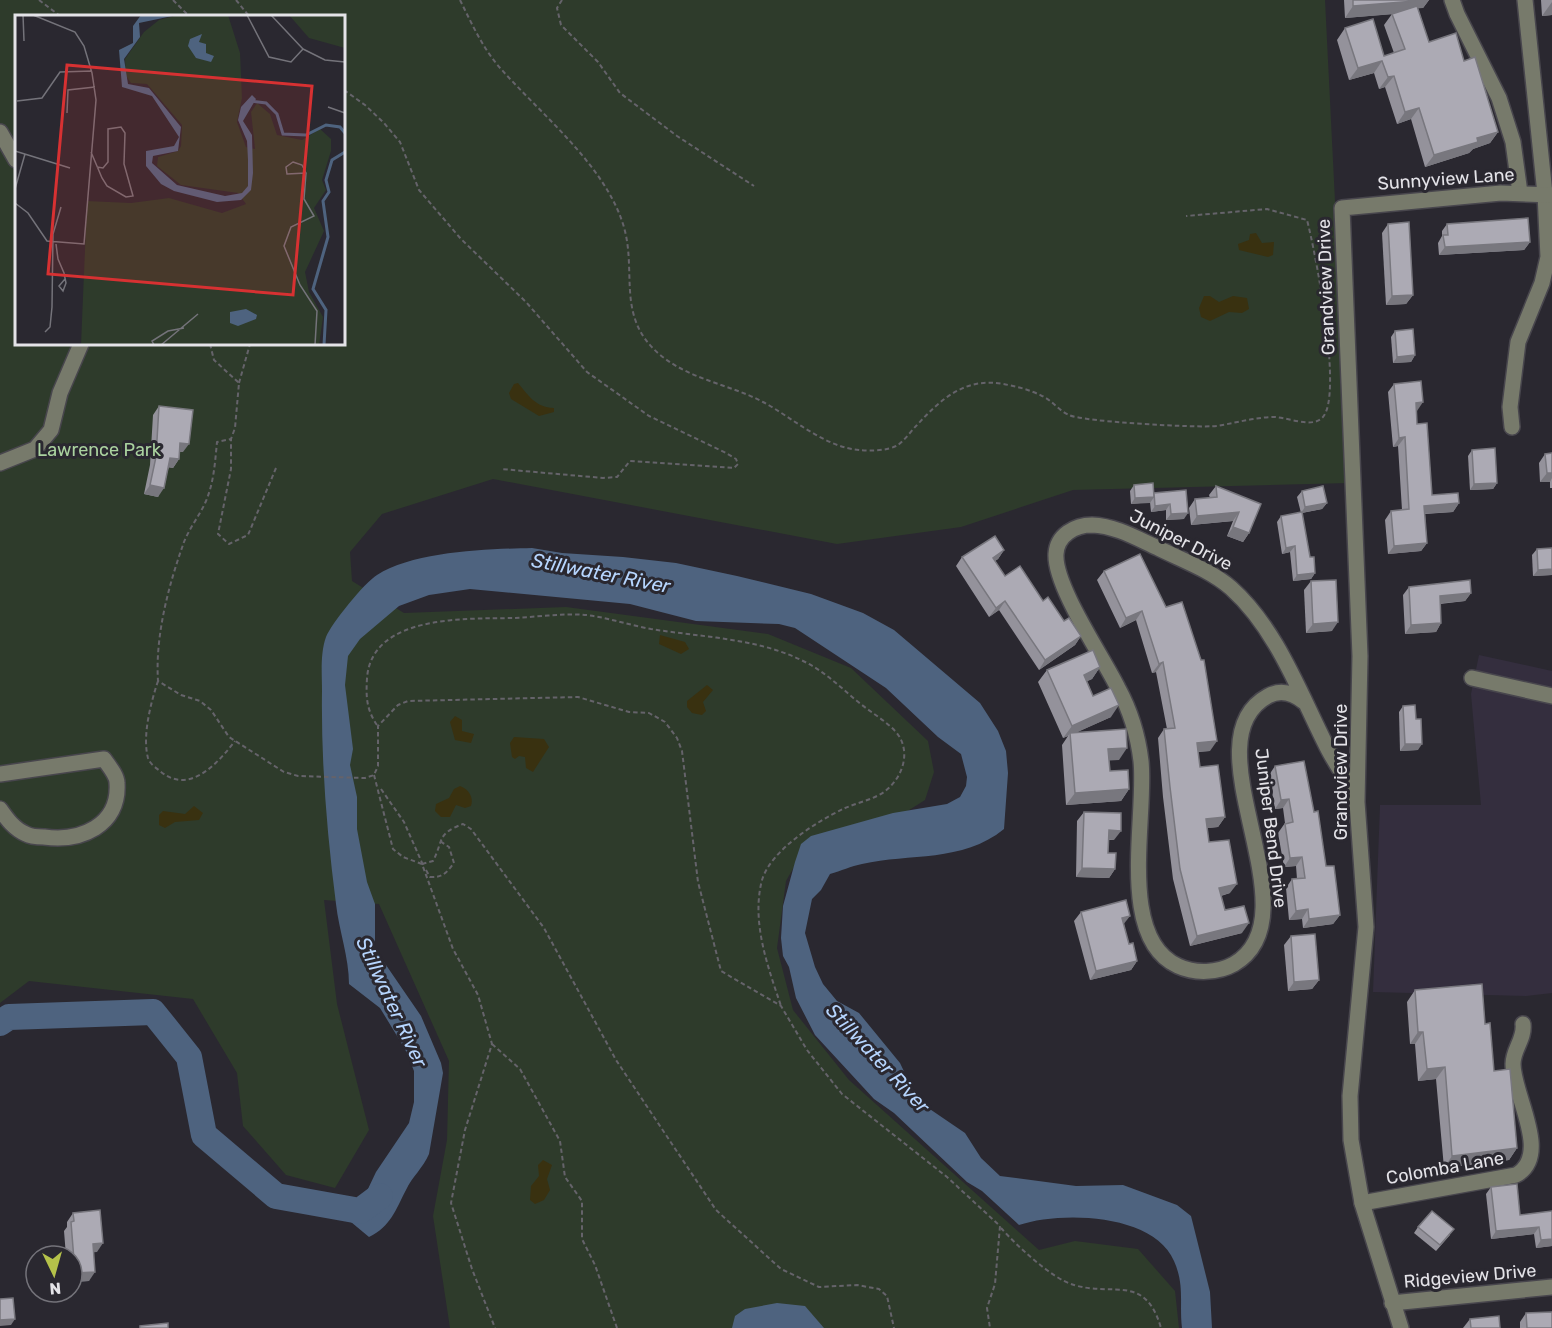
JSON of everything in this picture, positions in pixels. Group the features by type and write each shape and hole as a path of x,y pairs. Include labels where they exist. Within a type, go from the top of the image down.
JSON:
{"street":[{"path":"1452,0 1499,98 1513,142 1520,193"},
{"path":"1512,427 1510,407 1518,342 1546,270 1549,195 1525,0"},
{"path":"0,132 15,158"},
{"name":"Sunnyview Lane","path":"1342,207 1446,197 1520,193 1549,195"},
{"name":"Grandview Drive","path":"1342,207 1360,656 1357,802 1366,927 1350,1118 1354,1162 1362,1203 1401,1328"},
{"path":"0,463 35,449 51,430 60,393 81,345"},
{"name":"Juniper Drive","path":"1079,525 1109,525 1198,568 1226,585 1250,608 1267,632 1357,802"},
{"name":"Juniper Bend Drive","path":"1079,525 1061,538 1056,555 1067,594 1119,690 1131,718 1141,762 1142,916 1154,945 1167,959 1178,966 1203,972 1216,971 1239,961 1255,944 1263,923 1263,889 1240,764 1241,740 1248,718 1269,695 1285,692 1304,702"},
{"path":"1472,678 1552,696"},
{"path":"0,774 104,759 117,781 115,802 105,819 88,834 72,839 27,835 14,826 0,808"},
{"name":"Colomba Lane","path":"1362,1203 1516,1175 1528,1167 1532,1160 1533,1142 1513,1061 1522,1038 1523,1024"},
{"name":"Ridgeview Drive","path":"1392,1303 1552,1287"}],"path":[{"path":"39,0 59,15"},
{"path":"173,0 188,15"},
{"path":"236,0 248,15"},
{"path":"460,0 473,30 499,67 586,160 610,198 623,222 629,257 631,310 643,334 660,354 699,378 763,402 843,447 859,450 886,449 899,444 937,404 956,389 970,385 1002,383 1043,396 1070,416 1108,421 1215,426 1250,418 1282,416 1312,423 1320,420 1326,414 1330,401 1329,351 1323,303 1307,220 1267,208 1186,216"},
{"path":"562,0 557,8 561,25 598,62 620,93 677,136 754,186"},
{"path":"345,91 365,105 400,142 419,190 461,239 526,302 587,372 649,416 726,453 736,459 738,464 734,468 708,468 630,461 617,477 603,478 501,469"},
{"path":"210,345 214,360 238,383"},
{"path":"250,345 238,383 235,428 231,439 231,469 219,534 229,544 248,535 276,468"},
{"path":"231,439 217,442 209,490 185,539 164,606 157,665 158,681 148,730 147,754 149,762 169,779 178,780 204,775 235,741"},
{"path":"894,1328 887,1296 879,1289 857,1285 819,1287 781,1269 716,1210 616,1060 544,928 471,829 463,824 449,829 439,840 433,861 422,864 403,857 393,849 379,787 374,775 378,766 378,726 367,705 368,665 384,641 420,626 460,619 583,615 609,618 649,628 763,648 801,659 821,671 896,733 905,746 903,765 897,780 883,793 842,810 809,828 775,858 763,878 759,921 769,969 781,1006 807,1050 842,1094 947,1177 1032,1259 1073,1285 1116,1288 1140,1294 1148,1300 1161,1328"},
{"path":"158,681 182,695 200,701 211,710 229,737 284,772 318,777 374,775"},
{"path":"378,726 398,705 408,701 531,696 578,698 629,712 650,713 664,722 677,738 682,751 698,882 721,971 781,1006"},
{"path":"379,787 404,822 453,949 478,995 492,1044 520,1069 560,1141 565,1178 582,1201 582,1239 595,1265 606,1305 617,1328"},
{"path":"422,864 430,877 436,877 445,875 454,863 449,847 439,840"},
{"path":"492,1044 465,1130 452,1203 472,1269 495,1328"},
{"path":"990,1328 987,1308 995,1284 1000,1226"}],"shaded area":[{"path":"1479,655 1552,671 1552,993 1526,996 1373,992 1380,805 1481,805 1471,694"}],"green space":[{"name":"Lawrence Park","path":"0,0 1325,0 1349,483 1073,490 961,527 837,544 493,479 382,514 350,552 352,581 404,613 566,607 768,634 851,668 928,741 934,772 925,800 887,824 807,844 786,881 777,948 793,1010 849,1080 1039,1250 1075,1241 1138,1249 1175,1291 1179,1328 450,1328 433,1216 447,1140 449,1061 379,904 324,900 337,1004 369,1130 335,1188 286,1175 243,1126 237,1073 193,999 29,981 0,1003"}],"sand":[{"path":"1256,233 1262,243 1274,242 1273,255 1268,257 1239,250 1238,244 1249,240 1250,234"},
{"path":"1204,296 1210,296 1219,302 1233,296 1247,298 1249,309 1242,313 1229,312 1210,321 1201,317 1199,308"},
{"path":"518,383 533,400 542,406 554,408 554,412 539,416 511,399 509,393 514,384"},
{"path":"660,635 685,642 689,649 681,654 659,644"},
{"path":"707,685 713,690 703,702 706,711 702,715 692,713 687,707 687,701"},
{"path":"455,716 462,720 462,731 474,734 471,743 455,740 450,722"},
{"path":"514,737 544,739 549,747 533,772 526,768 525,757 519,756 515,759 512,757 510,743"},
{"path":"460,786 470,794 471,806 465,808 456,805 450,817 441,817 435,811 436,804 449,798 454,789"},
{"path":"194,806 203,813 199,820 175,822 165,828 159,825 159,815 163,811 185,814"},
{"path":"543,1160 552,1165 547,1179 550,1190 544,1200 535,1204 530,1200 531,1186 539,1176 538,1165"}],"water":[{"path":"532,548 562,553 676,563 811,594 863,613 894,630 980,703 998,731 1006,751 1008,773 1004,829 988,840 953,852 880,861 830,874 821,890 812,899 805,933 815,967 823,984 837,1001 859,1013 900,1063 918,1101 965,1133 981,1158 1000,1176 1076,1186 1123,1185 1177,1205 1191,1216 1210,1292 1212,1328 1182,1328 1181,1287 1174,1261 1163,1245 1147,1233 1127,1225 1081,1218 1058,1218 1019,1225 982,1191 967,1182 894,1113 874,1099 815,1035 796,998 789,967 783,956 781,938 783,906 801,844 811,836 893,813 947,804 960,797 966,786 967,777 961,754 938,737 886,688 795,628 779,624 696,621 630,604 470,589 429,595 399,606 360,639 348,656 345,685 353,749 350,765 357,797 357,829 367,882 375,904 375,949 421,1016 443,1073 429,1154 408,1185 392,1217 383,1228 369,1237 345,1217 357,1199 367,1191 376,1172 409,1123 414,1102 414,1071 405,1049 380,1008 349,984 336,904 325,798 322,744 324,644 334,623 357,594 377,575 393,567 431,556 452,553"},
{"path":"777,1303 805,1306 824,1328 732,1328 735,1316 745,1309"}],"building":[{"path":"1353,0 1415,0 1415,1 1353,6"},
{"path":"1417,6 1429,42 1456,33 1464,61 1475,57 1498,132 1477,138 1478,142 1434,155 1419,108 1405,112 1394,76 1388,77 1382,61 1358,68 1345,28 1373,19 1384,56 1405,49 1392,14"},
{"path":"1528,218 1530,242 1445,247 1443,235 1448,235 1447,224"},
{"path":"1409,222 1413,295 1392,296 1388,224"},
{"path":"1413,329 1415,355 1397,357 1395,331"},
{"path":"1421,381 1423,402 1416,403 1417,424 1427,423 1432,495 1458,493 1459,503 1424,506 1427,543 1394,546 1391,511 1409,509 1405,437 1399,438 1394,384"},
{"path":"159,406 193,410 189,444 180,443 179,459 170,458 164,488 150,485 156,457"},
{"path":"1495,448 1497,483 1474,484 1472,450"},
{"path":"1552,453 1552,473 1547,473 1545,454"},
{"path":"1153,483 1154,497 1135,498 1134,485"},
{"path":"1216,486 1261,504 1249,533 1233,527 1239,512 1197,516 1195,499 1217,497"},
{"path":"1323,486 1327,503 1305,507 1302,491"},
{"path":"1186,490 1188,513 1171,514 1170,504 1155,506 1154,493"},
{"path":"1302,512 1310,557 1314,557 1315,573 1297,575 1295,546 1286,548 1281,516"},
{"path":"995,536 1004,550 993,558 1005,576 1020,566 1043,601 1048,597 1064,621 1069,618 1081,636 1045,660 1005,601 996,608 962,557"},
{"path":"1552,548 1552,569 1538,570 1537,549"},
{"path":"1140,554 1166,607 1182,602 1201,660 1204,660 1217,741 1197,743 1200,767 1218,765 1225,817 1206,819 1209,842 1229,840 1237,884 1219,888 1225,910 1244,906 1249,923 1197,936 1180,869 1164,729 1175,728 1163,662 1159,664 1142,611 1126,618 1104,571"},
{"path":"1336,580 1338,622 1313,624 1311,581"},
{"path":"1470,580 1471,593 1440,596 1441,623 1411,625 1409,587"},
{"path":"1093,650 1100,667 1084,675 1093,696 1111,688 1119,705 1072,726 1047,670"},
{"path":"1415,705 1416,719 1421,719 1422,744 1405,744 1403,706"},
{"path":"1126,729 1127,748 1108,749 1110,771 1128,770 1129,789 1075,793 1070,733"},
{"path":"1304,761 1314,812 1318,811 1326,866 1334,866 1340,915 1309,919 1308,909 1296,911 1292,879 1305,878 1302,857 1290,858 1285,824 1293,822 1289,799 1281,800 1275,766"},
{"path":"1084,812 1121,813 1121,831 1109,830 1108,853 1116,853 1115,869 1082,868"},
{"path":"1126,900 1130,916 1122,918 1129,944 1133,943 1137,961 1096,971 1081,912"},
{"path":"1315,934 1319,980 1294,982 1291,936"},
{"path":"1482,984 1485,1024 1490,1023 1494,1071 1510,1069 1517,1148 1452,1156 1445,1067 1427,1069 1423,1032 1418,1032 1415,990"},
{"path":"1517,1184 1520,1215 1552,1211 1552,1239 1541,1240 1539,1227 1496,1231 1491,1187"},
{"path":"100,1210 103,1243 93,1244 95,1272 84,1273 84,1244 73,1244 71,1222 74,1221 73,1213"},
{"path":"1432,1211 1454,1229 1440,1245 1418,1227"},
{"path":"13,1298 15,1319 0,1320 0,1299"},
{"path":"1552,1312 1552,1328 1527,1328 1526,1313"},
{"path":"1499,1316 1500,1328 1471,1328 1470,1319"},
{"path":"168,1323 168,1328 140,1328 140,1326"}],"waterway":[{"name":"Stillwater River","path":"0,1023 9,1017 153,1012 189,1057 204,1135 276,1196 360,1211 380,1196"}]}
